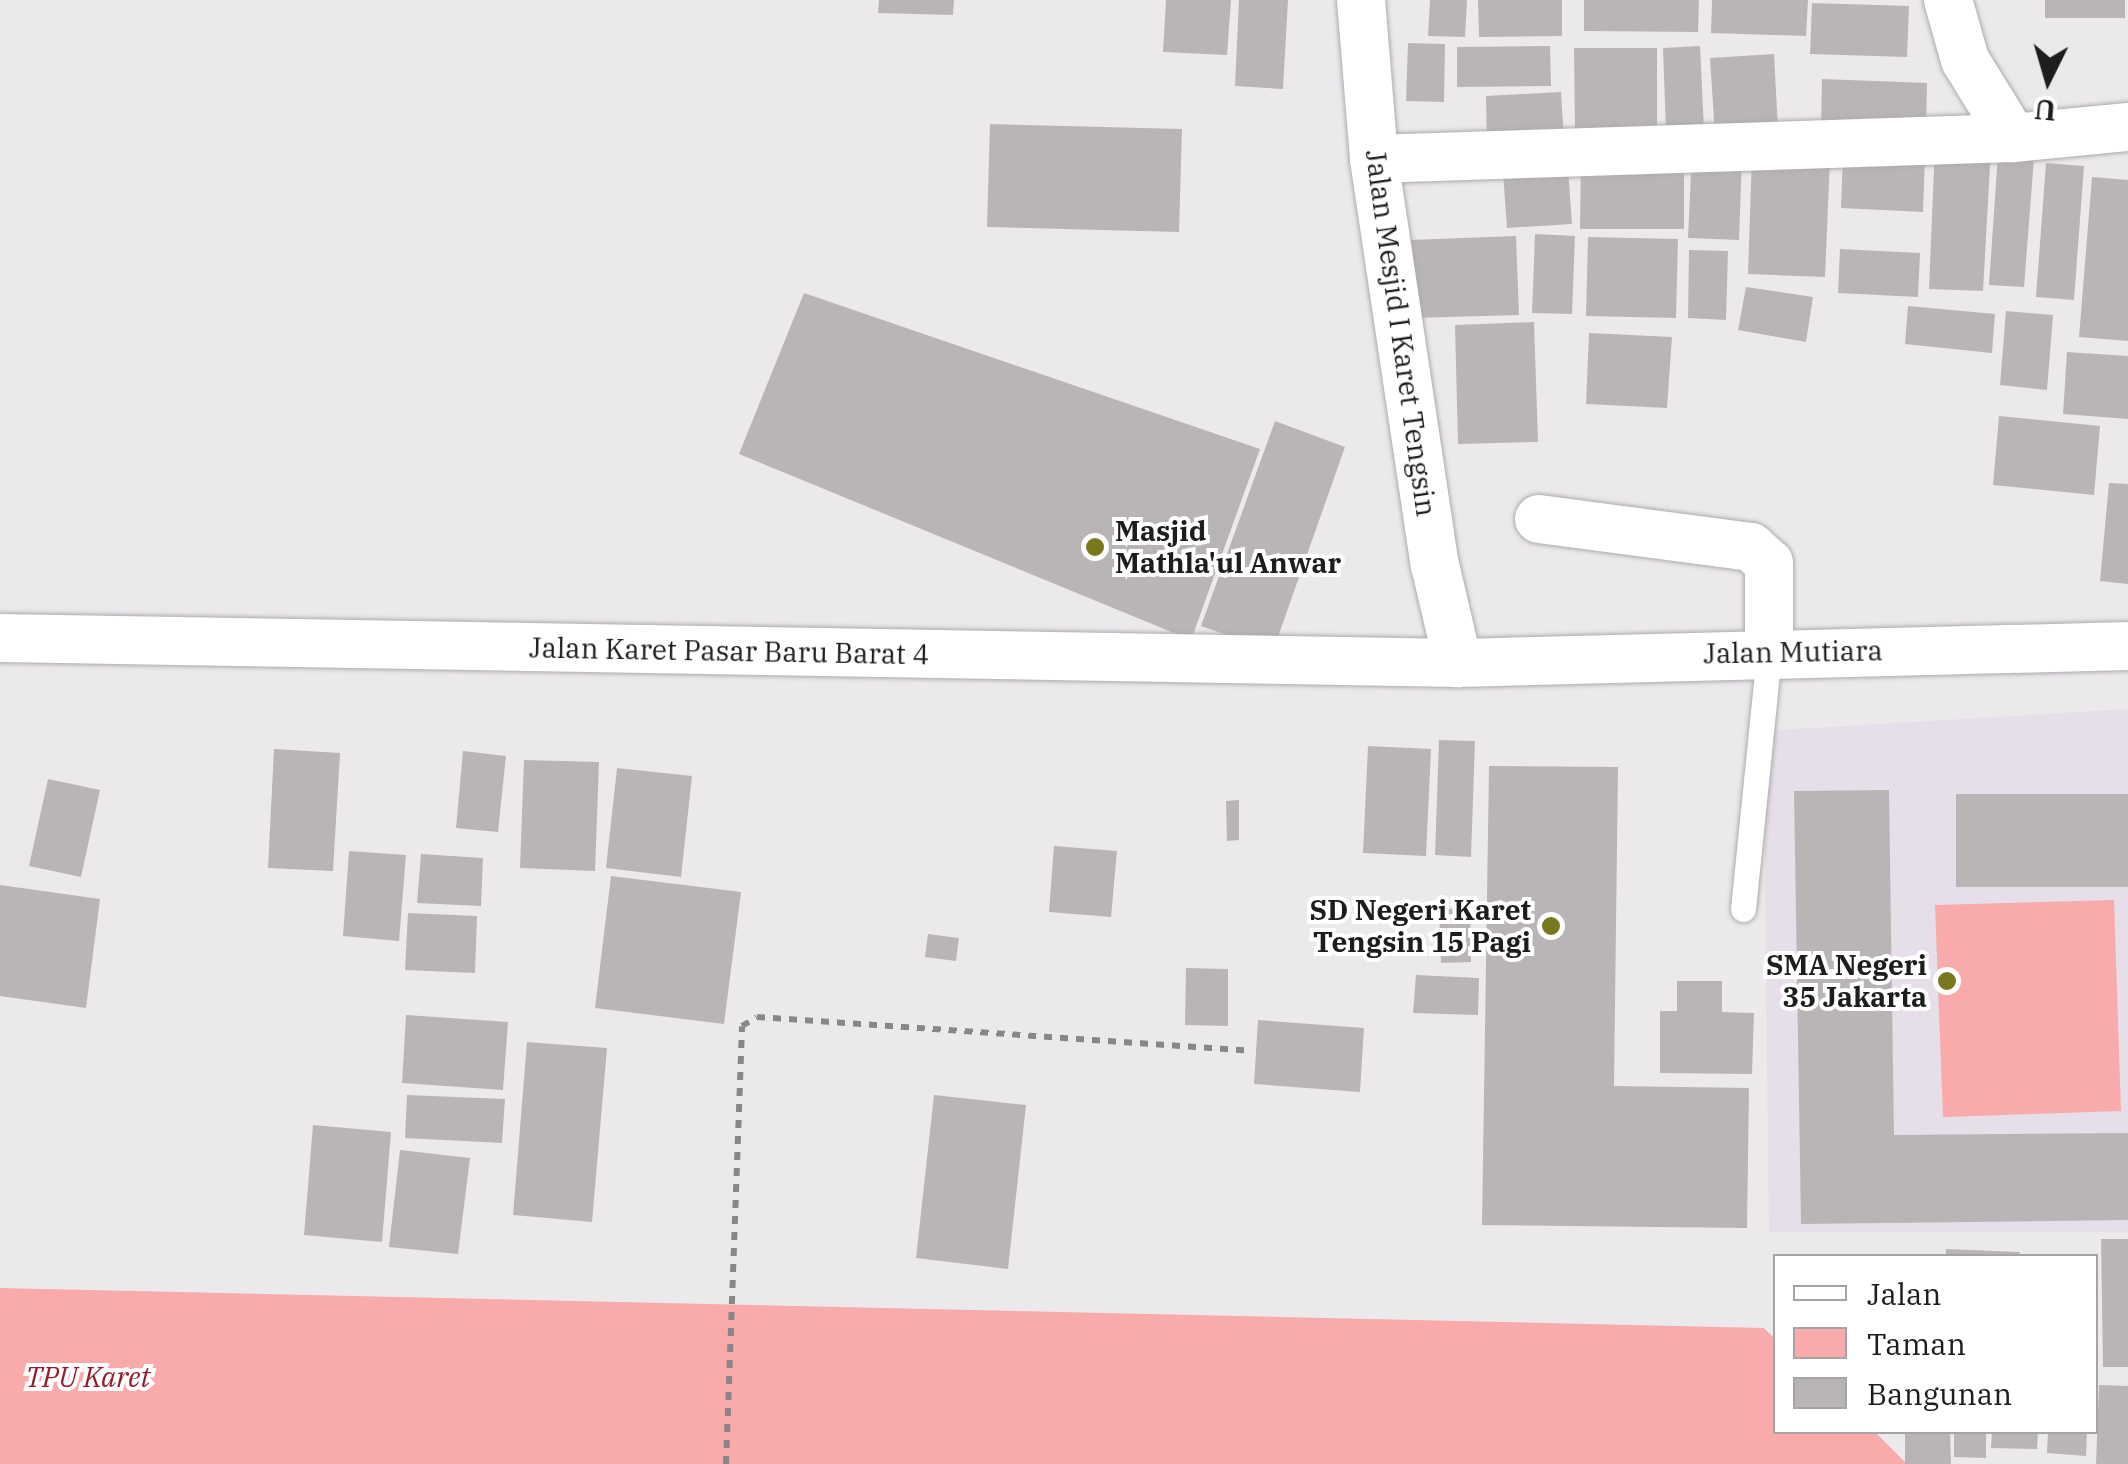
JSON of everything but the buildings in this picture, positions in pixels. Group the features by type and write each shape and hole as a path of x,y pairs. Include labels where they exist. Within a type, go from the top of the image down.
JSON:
{"street":[{"name":"Jalan Mesjid I Karet Tengsin","path":"1361,0 1374,158 1434,565 1458,663"},
{"path":"1948,0 1964,60 2012,138"},
{"path":"1374,158 2012,138 2128,127"},
{"path":"1539,519 1751,547 1769,563 1770,652"},
{"name":"Jalan Karet Pasar Baru Barat 4","path":"0,638 749,636 1458,663"},
{"name":"Jalan Mutiara","path":"1458,663 1770,652 2128,646"}],"lane":[{"path":"1743,909 1770,652"}],"path":[{"path":"726,1464 742,1026 757,1017 1247,1050"}],"shaded area":[{"name":"SMA Negeri 35 Jakarta","path":"2128,709 2128,1232 1769,1232 1763,731"}],"green space":[{"path":"2114,900 2121,1111 1943,1117 1935,905"},
{"name":"TPU Karet","path":"0,1288 1764,1328 1773,1337 1773,1434 1877,1434 1907,1464 0,1464"}],"place":[{"name":"Masjid Mathla'ul Anwar","path":"1095,547"},
{"name":"SD Negeri Karet Tengsin 15 Pagi","path":"1551,926"},
{"name":"SMA Negeri 35 Jakarta","path":"1947,981"}]}
